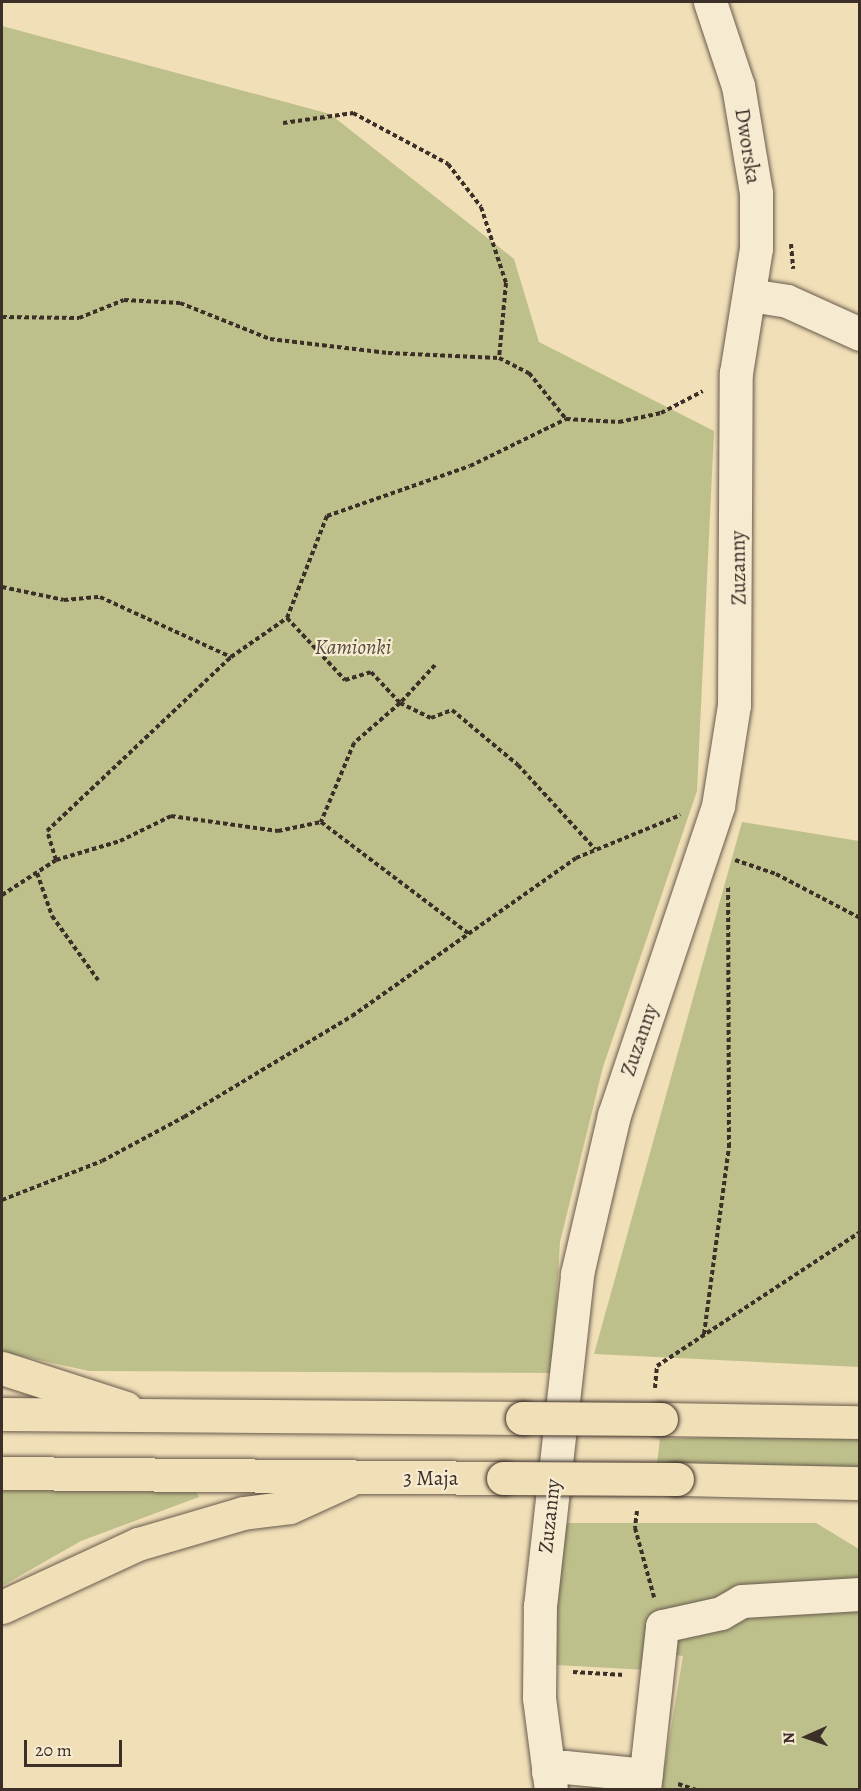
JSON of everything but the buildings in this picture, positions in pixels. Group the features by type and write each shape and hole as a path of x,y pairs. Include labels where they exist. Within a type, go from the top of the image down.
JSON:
{"main road":[{"path":"2,1368 147,1416"},
{"path":"2,1414 860,1422"},
{"name":"3 Maja","path":"2,1473 677,1479 860,1483"},
{"path":"2,1607 138,1544 243,1513 290,1507 354,1477"}],"street":[{"name":"Dworska","path":"710,2 738,87 750,147 756,248 750,295"},
{"path":"750,295 787,301 860,334"},
{"name":"Zuzanny","path":"550,1781 540,1677 540,1606 564,1366 591,1198 718,806 739,637 736,373 750,295"},
{"path":"550,1781 565,1767 645,1782 662,1626 721,1613 742,1601 860,1594"}],"path":[{"path":"283,123 353,113 448,164 481,207 506,283 499,358"},
{"path":"2,317 79,318 124,300 180,303 270,339 388,353 499,358 529,373 566,419"},
{"path":"56,860 47,831 231,657 286,618 327,516 470,466 566,419 619,422 661,413 736,373"},
{"path":"2,587 64,600 100,597 231,657"},
{"path":"286,618 345,680 371,672 400,703 431,718 452,710 518,765 595,849"},
{"path":"321,822 354,743 400,703 435,665"},
{"path":"2,1200 102,1161 184,1117 352,1016 595,849 660,820 718,806"},
{"path":"2,895 56,860 120,841 171,816 278,831 321,822 469,934"},
{"path":"728,870 728,858 776,874 860,918"},
{"path":"37,873 52,915 98,980"},
{"path":"704,1334 729,1147 728,881"},
{"path":"540,1677 567,1672 657,1677"}],"green space":[{"name":"Kamionki","path":"2,26 330,114 514,259 539,342 714,431 697,791 603,1067 560,1242 552,1373 89,1371 2,1352"},
{"path":"742,822 859,841 859,1367 594,1354"},
{"path":"789,1435 859,1438 859,1467 657,1463 660,1439"},
{"path":"2,1490 196,1492 199,1497 81,1541 2,1586"},
{"path":"564,1523 816,1523 859,1549 859,1789 661,1789 683,1656 645,1651 647,1670 556,1665 555,1599"}]}
